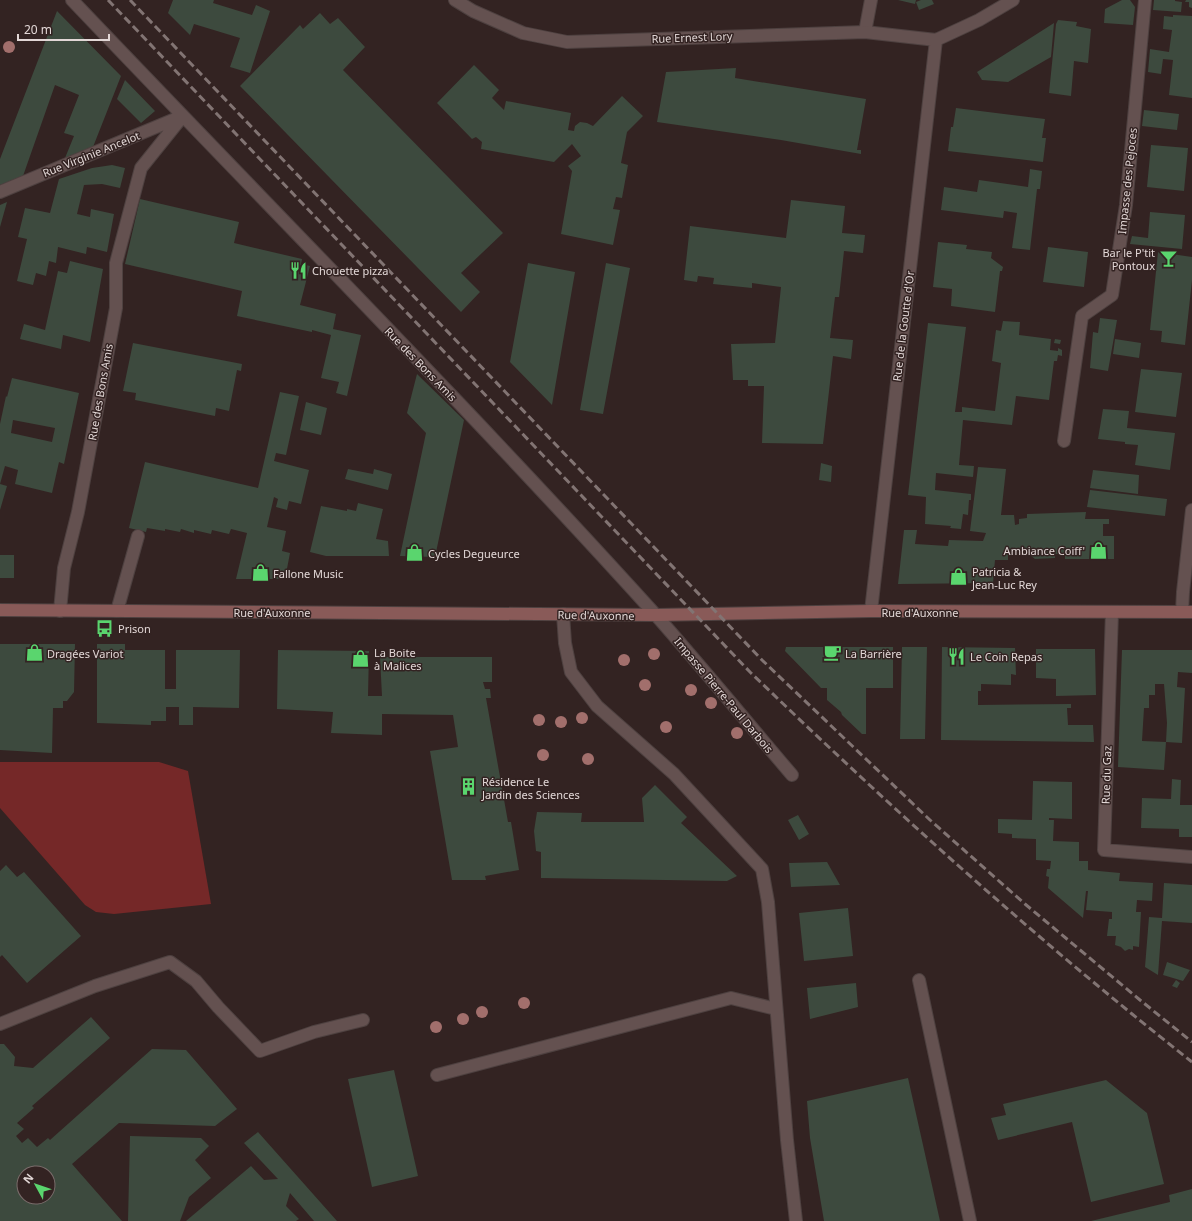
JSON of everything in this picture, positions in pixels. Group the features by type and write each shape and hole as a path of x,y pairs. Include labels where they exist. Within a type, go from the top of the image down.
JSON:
{"main road":[{"name":"Rue d'Auxonne","path":"0,610 656,615 871,612 1187,612"}],"street":[{"name":"Rue des Bons Amis","path":"72,0 182,117 451,394 656,615"},
{"name":"Rue Ernest Lory","path":"455,0 473,11 523,33 568,42 865,32 936,40"},
{"path":"865,32 871,0"},
{"path":"936,40 979,20 1013,0"},
{"name":"Impasse des Pejoces","path":"1064,441 1082,316 1112,295 1126,205 1145,0"},
{"name":"Rue de la Goutte d'Or","path":"871,612 936,40"},
{"name":"Rue des Bons Amis","path":"60,610 64,568 78,512 116,308 116,262 141,168 182,117"},
{"name":"Rue Virginie Ancelot","path":"0,192 182,117"},
{"path":"1187,612 1182,592 1192,510"},
{"path":"117,611 138,536"},
{"name":"Rue du Gaz","path":"1112,612 1104,850 1192,857"},
{"path":"563,614 565,643 571,672 597,706 674,774 762,869 768,902 786,1140 796,1221"},
{"name":"Impasse Pierre-Paul Darbois","path":"656,615 792,775"},
{"path":"0,1024 95,986 170,962 196,981 218,1007 260,1051 314,1032 363,1020"},
{"path":"919,980 970,1221"},
{"path":"437,1075 731,998 776,1009"}],"shaded area":[{"path":"0,762 159,762 188,771 211,904 114,914 96,912 85,905 0,808"}],"building":[{"path":"173,0 214,0 213,3 252,15 256,5 270,11 250,73 230,67 240,38 194,24 190,35 168,13"},
{"path":"898,0 916,0 915,4"},
{"path":"921,0 932,0 934,4 919,10 916,2"},
{"path":"1122,0 1130,0 1135,7 1133,25 1104,23 1105,9"},
{"path":"1154,0 1175,0 1182,2 1181,12 1153,10"},
{"path":"1186,0 1192,0 1192,8 1189,7 1189,2 1185,2"},
{"path":"57,11 121,76 93,147 65,158 74,136 64,133 79,95 55,85 23,176 0,185 0,159"},
{"path":"320,13 330,24 338,18 365,47 343,70 503,233 461,273 480,292 461,312 240,86 300,25 303,29"},
{"path":"1173,15 1192,16 1192,98 1169,95 1173,60 1163,59 1161,74 1148,72 1150,49 1169,52 1172,30 1163,29 1164,16 1173,17"},
{"path":"1058,20 1077,22 1076,26 1091,29 1088,63 1074,61 1071,96 1049,93 1056,24"},
{"path":"1054,23 1051,57 1008,82 982,80 977,72"},
{"path":"474,65 499,90 492,98 504,110 506,101 571,113 568,130 574,131 575,126 580,122 593,126 622,96 643,116 627,132 621,163 628,165 622,198 616,197 613,209 620,210 613,245 561,234 572,171 568,166 581,156 572,144 554,162 481,149 482,142 476,137 472,139 437,103"},
{"path":"736,68 735,78 866,99 857,150 861,150 861,154 781,140 657,122 666,72"},
{"path":"125,80 155,111 141,123 117,99"},
{"path":"956,108 1045,119 1042,138 1046,138 1043,162 948,151 951,127 953,127"},
{"path":"1144,110 1179,114 1177,130 1142,126"},
{"path":"1151,145 1188,148 1184,191 1147,187"},
{"path":"112,165 125,168 120,188 102,184 84,185 77,214 90,217 91,209 114,214 107,252 87,247 86,254 58,247 56,263 49,261 46,276 36,273 33,285 17,281 27,239 18,237 25,208 50,213 59,179 92,168"},
{"path":"1030,169 1042,171 1040,189 1037,189 1030,250 1012,248 1017,213 1004,211 1003,218 941,210 944,187 977,192 979,180 1028,187"},
{"path":"140,199 239,222 234,243 302,259 301,264 310,266 300,305 336,314 333,329 361,335 347,396 336,393 339,382 321,378 331,335 237,316 242,291 125,264"},
{"path":"791,200 845,206 842,233 865,235 863,253 844,251 839,297 835,297 830,338 853,340 851,359 833,356 823,444 762,443 764,386 748,386 748,380 733,380 731,344 775,343 781,287 752,283 752,288 713,284 714,278 698,276 697,282 684,280 690,226 786,238"},
{"path":"7,202 0,227 0,205"},
{"path":"1150,212 1185,215 1182,249 1130,244 1132,236 1148,238"},
{"path":"938,242 967,245 966,249 992,252 991,258 1003,267 1002,271 1000,271 995,312 951,306 952,289 933,287"},
{"path":"1048,247 1088,252 1084,287 1043,282"},
{"path":"1158,252 1192,257 1192,280 1185,345 1161,342 1162,331 1150,330"},
{"path":"70,261 103,269 90,342 63,335 61,349 20,339 24,324 45,330 58,271 67,273"},
{"path":"528,263 575,272 552,405 510,362"},
{"path":"606,263 630,268 603,414 580,410"},
{"path":"1100,318 1117,320 1108,371 1090,368 1093,332 1098,333"},
{"path":"1003,321 1020,322 1019,335 1051,339 1050,350 1058,351 1058,348 1062,350 1062,356 1058,355 1057,361 1054,361 1049,400 1016,396 1012,425 963,420 959,465 974,466 973,477 936,473 935,490 971,494 968,515 963,514 961,529 950,528 951,526 925,524 926,497 908,495 928,323 966,327 955,412 962,412 962,407 995,411 1001,363 992,361 996,330 1001,331"},
{"path":"1055,339 1061,340 1060,344 1054,343"},
{"path":"1115,339 1141,343 1139,358 1113,354"},
{"path":"133,343 242,364 241,371 237,370 229,411 216,408 215,416 135,400 136,393 123,391"},
{"path":"1141,369 1182,373 1176,417 1135,412"},
{"path":"417,374 464,420 435,557 400,556 426,433 407,413"},
{"path":"12,378 79,393 64,464 59,462 52,493 15,484 18,470 5,466 0,484 0,424 6,396 7,397","holes":["13,420 55,428 52,442 11,433"]},
{"path":"280,392 299,396 286,455 276,453 274,461 309,470 301,504 289,501 287,510 276,507 278,499 274,497 267,527 286,531 282,551 290,553 285,579 236,579 247,533 231,529 229,534 212,530 211,534 194,530 194,533 181,529 180,532 147,528 146,532 129,528 145,462 258,488"},
{"path":"306,402 327,408 321,435 300,430"},
{"path":"1103,409 1129,411 1127,428 1175,433 1170,470 1135,465 1138,445 1098,439"},
{"path":"821,463 832,466 831,482 819,480"},
{"path":"978,467 1006,469 1001,515 1014,515 1015,525 1019,524 1019,519 1027,518 1027,514 1086,512 1085,519 1109,519 1109,524 1103,524 1103,536 1114,536 1114,559 1065,559 1065,554 1055,554 1055,558 1035,559 1030,555 1008,555 1008,560 995,560 993,583 898,584 904,530 917,530 915,544 948,546 949,540 983,541 986,533 970,531"},
{"path":"348,469 373,474 374,469 392,474 388,490 345,479"},
{"path":"1093,470 1139,475 1138,494 1090,488"},
{"path":"0,484 7,486 0,510"},
{"path":"1090,490 1167,499 1165,516 1087,507"},
{"path":"358,503 383,509 376,539 388,541 389,556 326,556 310,552 321,506 347,511 347,509 356,511"},
{"path":"0,555 14,555 14,578 0,578"},
{"path":"0,644 75,644 74,692 67,701 63,701 63,708 53,708 52,753 0,750"},
{"path":"97,644 125,644 125,650 165,650 165,689 176,689 176,650 240,650 239,708 193,707 193,725 179,725 179,707 166,707 166,721 151,721 151,725 97,723"},
{"path":"786,647 893,647 893,688 866,688 866,734 862,734 827,700 827,688 821,688 785,651"},
{"path":"902,647 927,647 925,739 900,739"},
{"path":"942,647 1015,648 1016,675 1011,674 1011,685 981,684 981,691 978,691 978,705 1071,704 1071,708 1067,708 1068,725 1093,725 1094,742 941,740"},
{"path":"1036,649 1095,649 1096,695 1056,696 1056,679 1036,678"},
{"name":"Résidence Le Jardin des Sciences","path":"278,650 369,651 368,696 382,696 380,657 492,657 492,682 483,682 485,689 490,689 491,698 486,698 508,822 511,822 519,870 485,876 486,880 452,880 430,751 458,747 453,715 382,714 382,735 331,733 333,712 277,709"},
{"path":"1122,650 1192,650 1192,673 1178,672 1177,687 1185,688 1182,743 1166,742 1164,770 1118,767","holes":["1155,684 1164,684 1167,723 1166,742 1142,741 1144,708 1149,708 1149,695 1155,695"]},
{"path":"1172,779 1181,780 1180,805 1192,805 1192,837 1179,837 1179,829 1141,828 1142,798 1171,799"},
{"path":"1033,781 1072,782 1072,819 1049,818 1049,820 1054,820 1053,841 1079,842 1079,861 1088,861 1088,870 1120,873 1119,881 1153,883 1152,901 1137,900 1136,912 1141,912 1139,947 1133,946 1133,950 1129,949 1125,951 1121,947 1115,945 1116,936 1107,936 1109,919 1112,919 1112,912 1086,910 1088,891 1086,891 1083,918 1048,888 1049,877 1046,876 1047,869 1050,869 1051,861 1036,860 1036,839 1012,838 1012,834 998,833 998,819 1032,820"},
{"path":"655,785 687,817 681,823 737,876 727,881 541,878 541,852 536,851 534,831 537,812 582,813 581,822 644,822 642,798"},
{"path":"798,815 809,834 799,840 788,820"},
{"path":"827,862 840,885 791,887 789,863"},
{"path":"6,865 17,877 24,872 81,936 27,983 2,955 0,957 0,871"},
{"path":"1164,883 1192,885 1192,923 1162,921 1158,975 1145,967 1149,917 1162,918"},
{"path":"848,908 853,956 804,961 799,913"},
{"path":"1167,962 1190,970 1183,981 1163,975"},
{"path":"1176,980 1180,983 1177,988 1172,986"},
{"path":"856,983 858,1007 810,1019 807,988"},
{"path":"91,1017 110,1038 32,1106 34,1108 17,1123 24,1129 16,1136 22,1143 28,1138 37,1147 48,1138 50,1140 152,1049 186,1050 237,1109 215,1126 119,1123 72,1164 122,1221 0,1221 0,1044 4,1044 15,1057 14,1066 33,1068"},
{"path":"394,1070 418,1176 372,1187 348,1079"},
{"path":"908,1078 940,1221 824,1221 810,1138 807,1101"},
{"path":"1106,1080 1147,1113 1164,1184 1091,1202 1072,1122 998,1140 991,1118 1006,1115 1003,1104"},
{"path":"258,1132 337,1221 314,1221 290,1193 286,1206 299,1219 296,1221 186,1221 251,1166 264,1180 278,1179 244,1143"},
{"path":"130,1136 201,1138 209,1146 195,1160 211,1178 189,1197 180,1221 128,1221"},
{"path":"1192,1189 1192,1221 1091,1221 1170,1202 1169,1195"}],"railway":[{"path":"108,0 750,672 911,823 1021,921 1077,969 1192,1062"},
{"path":"130,0 762,660 930,820 1025,904 1192,1042"}],"place":[{"name":"Bar le P'tit Pontoux","path":"1168,258"},
{"name":"Chouette pizza","path":"299,270"},
{"name":"Ambiance Coiff'","path":"1098,550"},
{"name":"Cycles Degueurce","path":"415,553"},
{"name":"Fallone Music","path":"260,573"},
{"name":"Patricia & Jean-Luc Rey","path":"959,577"},
{"name":"Prison","path":"105,628"},
{"name":"Dragées Variot","path":"34,653"},
{"name":"La Barrière","path":"832,653"},
{"name":"Le Coin Repas","path":"957,656"},
{"name":"La Boite à Malices","path":"361,658"},
{"name":"Résidence Le Jardin des Sciences","path":"469,787"}]}
